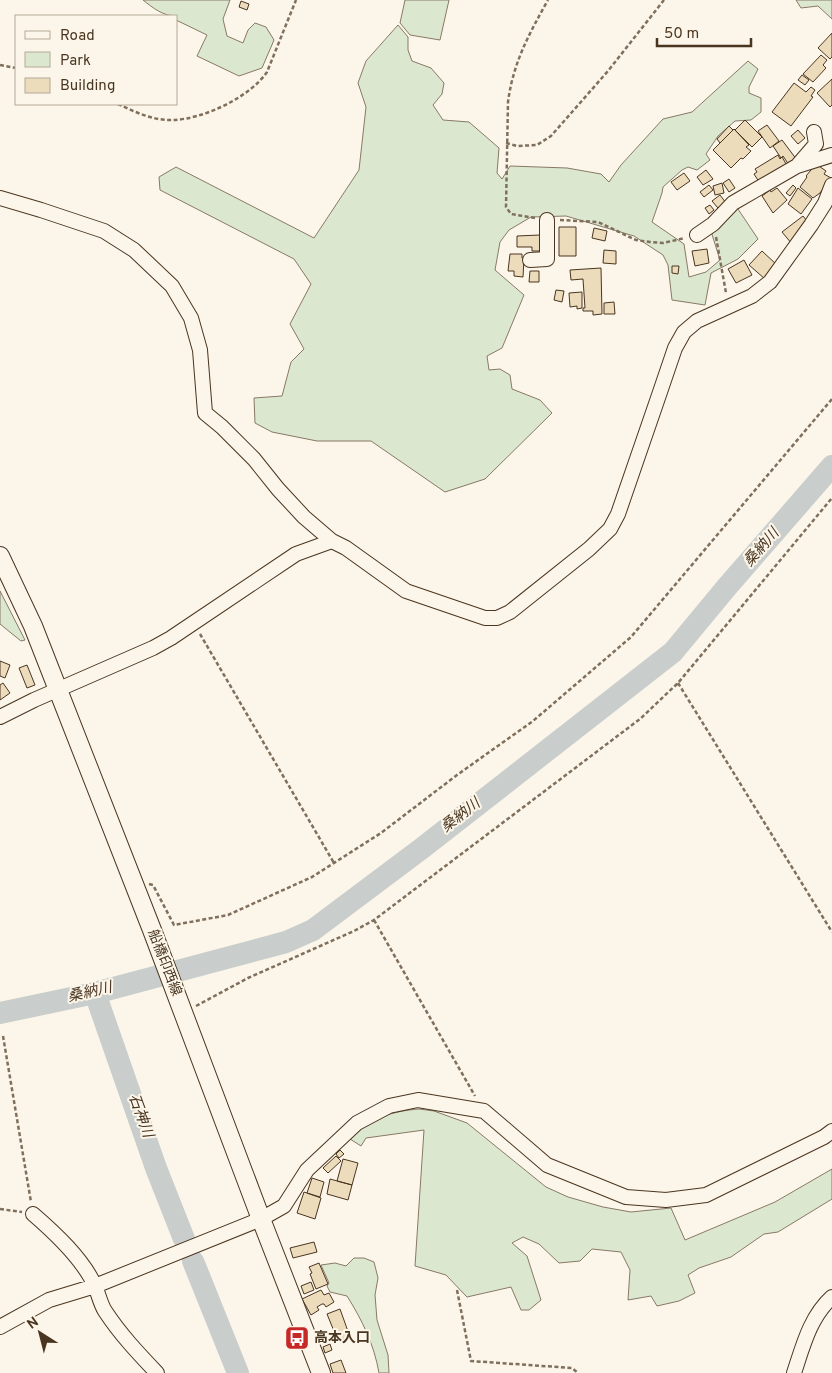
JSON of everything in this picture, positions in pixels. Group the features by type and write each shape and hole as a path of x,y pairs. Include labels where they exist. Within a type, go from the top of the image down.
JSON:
{"main road":[{"name":"船橋印西線","path":"0,556 33,626 152,930 321,1373"}],"street":[{"path":"797,166 816,144 814,132"},
{"path":"697,234 713,224 733,203 797,166 832,155"},
{"path":"0,198 104,231 134,250 172,286 191,318 200,350 205,413 254,459 278,490 304,517 332,541 346,548 406,591 485,618 497,618 510,612 540,590 610,529 618,514 675,348 684,332 697,321 752,296 770,282 825,204 832,184"},
{"path":"530,260 547,259 547,220"},
{"path":"0,717 153,648 171,638 296,554 332,541"},
{"path":"0,1327 49,1300 95,1286 261,1219 284,1206 307,1170 357,1122 389,1106 418,1100 484,1111 547,1164 626,1197 666,1200 706,1195 816,1141 832,1131"},
{"path":"33,1214 52,1230 77,1259 95,1286 104,1309 126,1341 157,1373"},
{"path":"794,1373 811,1324 822,1306 832,1297"}],"path":[{"path":"120,105 135,112 161,119 174,120 195,117 221,107 247,93 260,82 267,72 296,0"},
{"path":"548,0 525,42 510,87 506,143 506,208 511,214 547,220 598,222 636,240 650,242 673,242 697,234"},
{"path":"506,143 517,146 537,145 551,136 608,71 664,0"},
{"path":"0,66 15,68"},
{"path":"713,224 720,250 728,307"},
{"path":"131,879 153,885 174,925 228,915 312,877 381,833 457,775 533,721 631,637 832,399"},
{"path":"181,1007 374,920 640,719 678,683 832,498"},
{"path":"193,623 334,864"},
{"path":"678,683 832,932"},
{"path":"374,920 484,1111"},
{"path":"0,1209 33,1214 3,1036"},
{"path":"457,1290 471,1361 572,1368 578,1373"}],"green space":[{"path":"143,0 230,0 223,19 227,36 243,43 248,30 255,23 266,27 274,40 262,68 239,76 197,56 207,35 178,21 178,15 167,15"},
{"path":"405,0 449,0 440,40 410,35 400,23"},
{"path":"796,0 832,0 832,19 818,6 801,8"},
{"path":"398,25 408,37 408,50 412,61 431,68 444,83 442,94 433,105 443,120 469,122 499,148 497,173 502,179 510,166 567,168 601,174 609,182 621,165 663,119 692,112 748,61 758,69 749,87 749,93 761,98 761,112 751,120 735,121 718,136 706,154 710,160 697,170 688,167 682,170 663,187 652,222 684,244 689,277 706,272 720,260 710,228 736,206 758,239 738,259 711,273 705,305 672,300 668,265 663,255 634,236 566,216 531,217 509,230 500,242 495,270 524,295 502,348 487,356 489,370 500,369 510,375 512,389 540,400 552,413 485,479 445,492 371,441 317,441 272,432 255,423 254,398 282,396 291,362 304,349 290,324 311,284 294,259 160,190 159,177 176,167 314,238 359,170 366,107 358,83 366,61"},
{"path":"0,591 25,640 21,641 0,624"},
{"path":"419,1109 434,1111 467,1123 546,1187 568,1197 603,1207 631,1212 671,1208 685,1240 775,1202 832,1169 832,1199 778,1232 764,1234 731,1257 699,1268 688,1275 695,1293 679,1301 657,1306 651,1296 628,1300 630,1270 621,1252 592,1249 580,1261 559,1263 539,1244 523,1237 512,1243 527,1256 541,1300 529,1310 521,1310 511,1287 467,1297 446,1275 415,1266 424,1130 366,1138 361,1146 350,1139 364,1126 382,1117"},
{"path":"354,1258 364,1258 374,1262 378,1278 375,1295 377,1320 388,1355 389,1373 379,1373 367,1333 347,1296 330,1292 327,1286 329,1283 321,1265 335,1263 346,1266"}],"building":[{"path":"241,1 249,4 247,10 239,7"},
{"path":"832,33 832,57 830,59 818,48"},
{"path":"821,55 827,60 823,65 826,68 813,82 803,74"},
{"path":"802,75 809,80 805,85 798,80"},
{"path":"832,79 832,105 830,107 817,93"},
{"path":"794,83 806,92 811,87 815,90 811,96 813,97 791,126 772,112"},
{"path":"745,120 762,137 752,147 735,130"},
{"path":"767,125 779,141 770,148 758,131"},
{"path":"729,126 733,130 720,143 717,139"},
{"path":"734,129 749,145 746,147 751,151 731,168 713,150"},
{"path":"798,130 805,138 798,144 791,136"},
{"path":"782,140 797,160 789,165 783,156 781,158 773,146"},
{"path":"778,155 780,159 782,157 789,169 761,185 754,174 757,172 755,169"},
{"path":"816,164 826,171 824,174 831,178 820,193 813,198 800,187"},
{"path":"706,170 713,179 703,185 697,177"},
{"path":"684,173 690,181 677,190 671,182"},
{"path":"729,179 735,188 729,192 723,183"},
{"path":"722,183 724,193 715,195 713,186"},
{"path":"709,185 713,190 704,197 700,192"},
{"path":"793,185 796,188 790,196 786,193"},
{"path":"777,188 787,200 773,213 762,196 770,190 771,192"},
{"path":"798,188 812,199 801,214 788,204"},
{"path":"720,195 726,203 718,208 712,201"},
{"path":"710,205 714,210 709,214 705,208"},
{"path":"803,216 807,221 792,244 782,232"},
{"path":"559,227 576,227 576,256 559,256"},
{"path":"594,228 607,231 605,241 592,238"},
{"path":"540,235 540,251 532,251 532,247 517,247 517,236"},
{"path":"707,249 709,263 695,266 692,251"},
{"path":"604,250 616,251 616,264 603,263"},
{"path":"762,251 777,265 765,279 749,265"},
{"path":"510,254 522,254 522,258 524,258 523,277 514,276 514,271 508,271"},
{"path":"744,260 752,275 736,283 728,269"},
{"path":"672,266 679,266 678,274 672,273"},
{"path":"601,268 602,314 593,315 593,311 583,311 583,308 585,308 583,279 571,280 570,270"},
{"path":"530,271 539,271 539,282 529,282"},
{"path":"556,290 564,291 562,302 554,300"},
{"path":"582,292 582,308 577,309 577,306 570,307 569,293"},
{"path":"614,302 615,314 604,314 604,303"},
{"path":"0,661 10,665 5,678 0,676"},
{"path":"27,665 35,685 27,688 19,668"},
{"path":"3,683 10,693 0,700 0,685"},
{"path":"340,1150 344,1154 339,1158 336,1154"},
{"path":"336,1156 341,1161 328,1173 323,1168"},
{"path":"343,1159 358,1163 352,1185 337,1181"},
{"path":"312,1178 324,1182 320,1197 307,1193"},
{"path":"330,1179 352,1185 348,1200 327,1194"},
{"path":"304,1192 321,1198 315,1219 297,1213"},
{"path":"314,1242 317,1252 293,1258 290,1248"},
{"path":"319,1263 328,1284 316,1289 309,1267"},
{"path":"311,1282 314,1290 304,1294 301,1286"},
{"path":"321,1290 324,1295 329,1293 334,1302 326,1307 322,1304 317,1307 319,1310 311,1315 302,1299"},
{"path":"340,1309 350,1337 338,1341 327,1314"},
{"path":"330,1344 332,1350 325,1353 323,1347"},
{"path":"341,1360 346,1373 333,1373 330,1364"}],"waterway":[{"name":"桑納川","path":"0,1013 95,993 286,942 313,930 421,849 673,652 832,466"},
{"name":"石神川","path":"95,993 156,1168 184,1239"},
{"name":"石神川","path":"193,1261 238,1373"}],"place":[{"name":"高本入口","path":"297,1338"}]}
